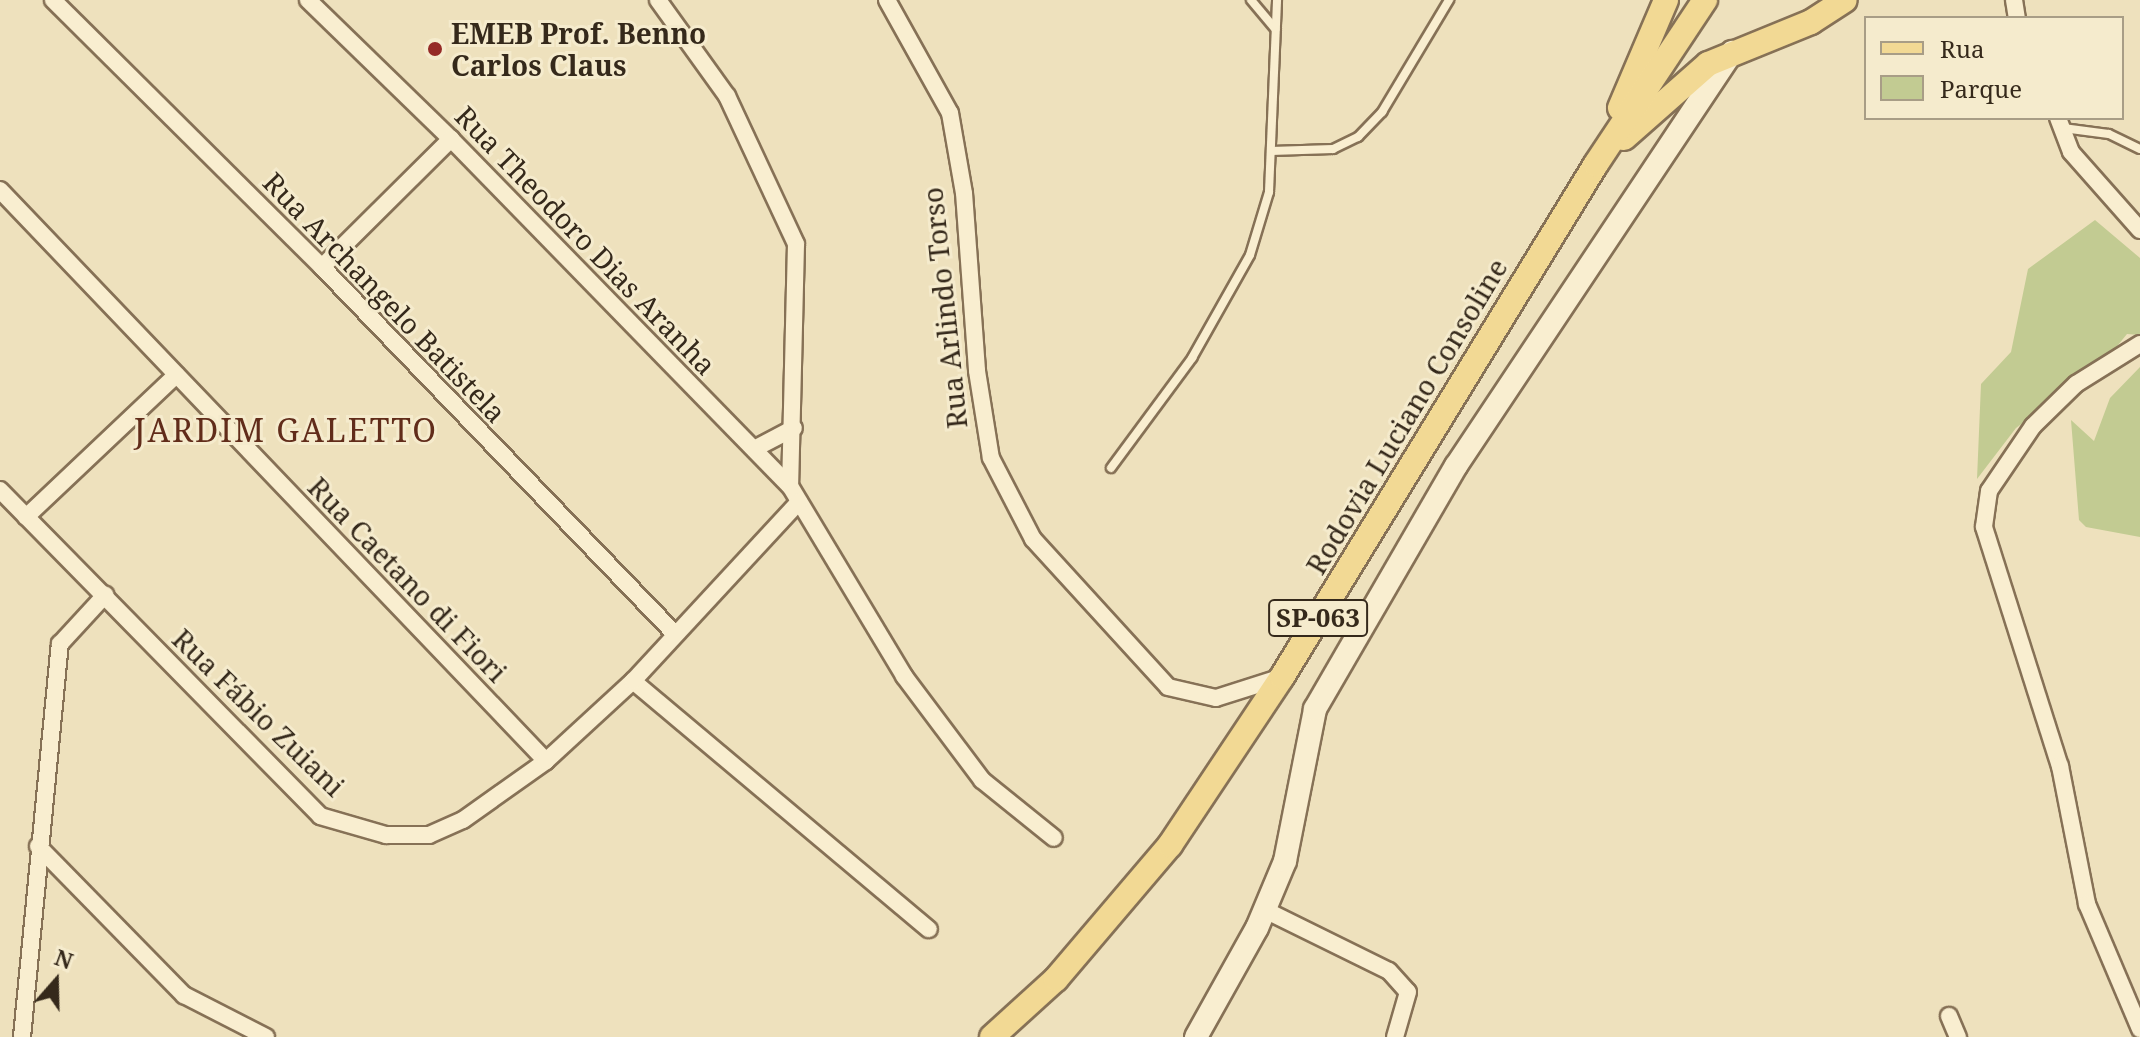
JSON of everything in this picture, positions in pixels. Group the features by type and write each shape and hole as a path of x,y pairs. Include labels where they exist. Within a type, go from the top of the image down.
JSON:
{"main road":[{"path":"1596,164 1666,0"},
{"name":"Rodovia Luciano Consoline","path":"992,1037 1056,979 1170,845 1282,677 1596,164 1705,0"},
{"path":"1596,164 1688,79 1732,52 1811,22 1845,0"},
{"path":"1196,1037 1285,861 1315,709 1456,466 1732,52"}],"street":[{"name":"Rua Archangelo Batistela","path":"53,0 322,267 675,634"},
{"name":"Rua Theodoro Dias Aranha","path":"308,0 451,139 790,486 904,676 982,780 1054,838"},
{"path":"658,0 727,96 796,244 794,428 790,486"},
{"name":"Rua Arlindo Torso","path":"887,0 950,113 964,193 977,371 991,458 1033,539 1168,687 1216,698 1282,677"},
{"path":"2060,123 2071,152 2140,230"},
{"path":"322,267 451,139"},
{"name":"Rua Caetano di Fiori","path":"0,190 546,761"},
{"path":"2140,344 2076,384 2033,426 1989,491 1984,527 2060,766 2087,904 2140,1029"},
{"path":"26,517 176,375"},
{"path":"754,449 794,428"},
{"name":"Rua Fábio Zuiani","path":"0,490 320,816 386,835 429,835 463,820 546,761 633,681 799,502"},
{"path":"22,1037 38,846 60,644 105,595"},
{"path":"633,681 929,929"},
{"path":"38,846 184,995 266,1037"},
{"path":"1263,909 1389,971 1408,992 1404,1021 1395,1037"},
{"path":"1949,1016 1958,1037"}],"lane":[{"path":"1251,0 1276,29"},
{"path":"1111,468 1192,358 1250,255 1269,192 1277,0"},
{"path":"1271,151 1333,149 1358,137 1382,112 1449,0"},
{"path":"2060,123 2109,134 2140,149"}],"green space":[{"path":"2095,220 2140,258 2140,335 2127,334 2105,361 2016,428 1977,479 1981,384 2011,352 2028,269"},
{"path":"2140,367 2140,537 2086,527 2079,520 2071,420 2094,441 2110,398"}],"place":[{"name":"EMEB Prof. Benno Carlos Claus","path":"435,49"}],"district":[{"name":"JARDIM GALETTO","path":"286,430"}]}
